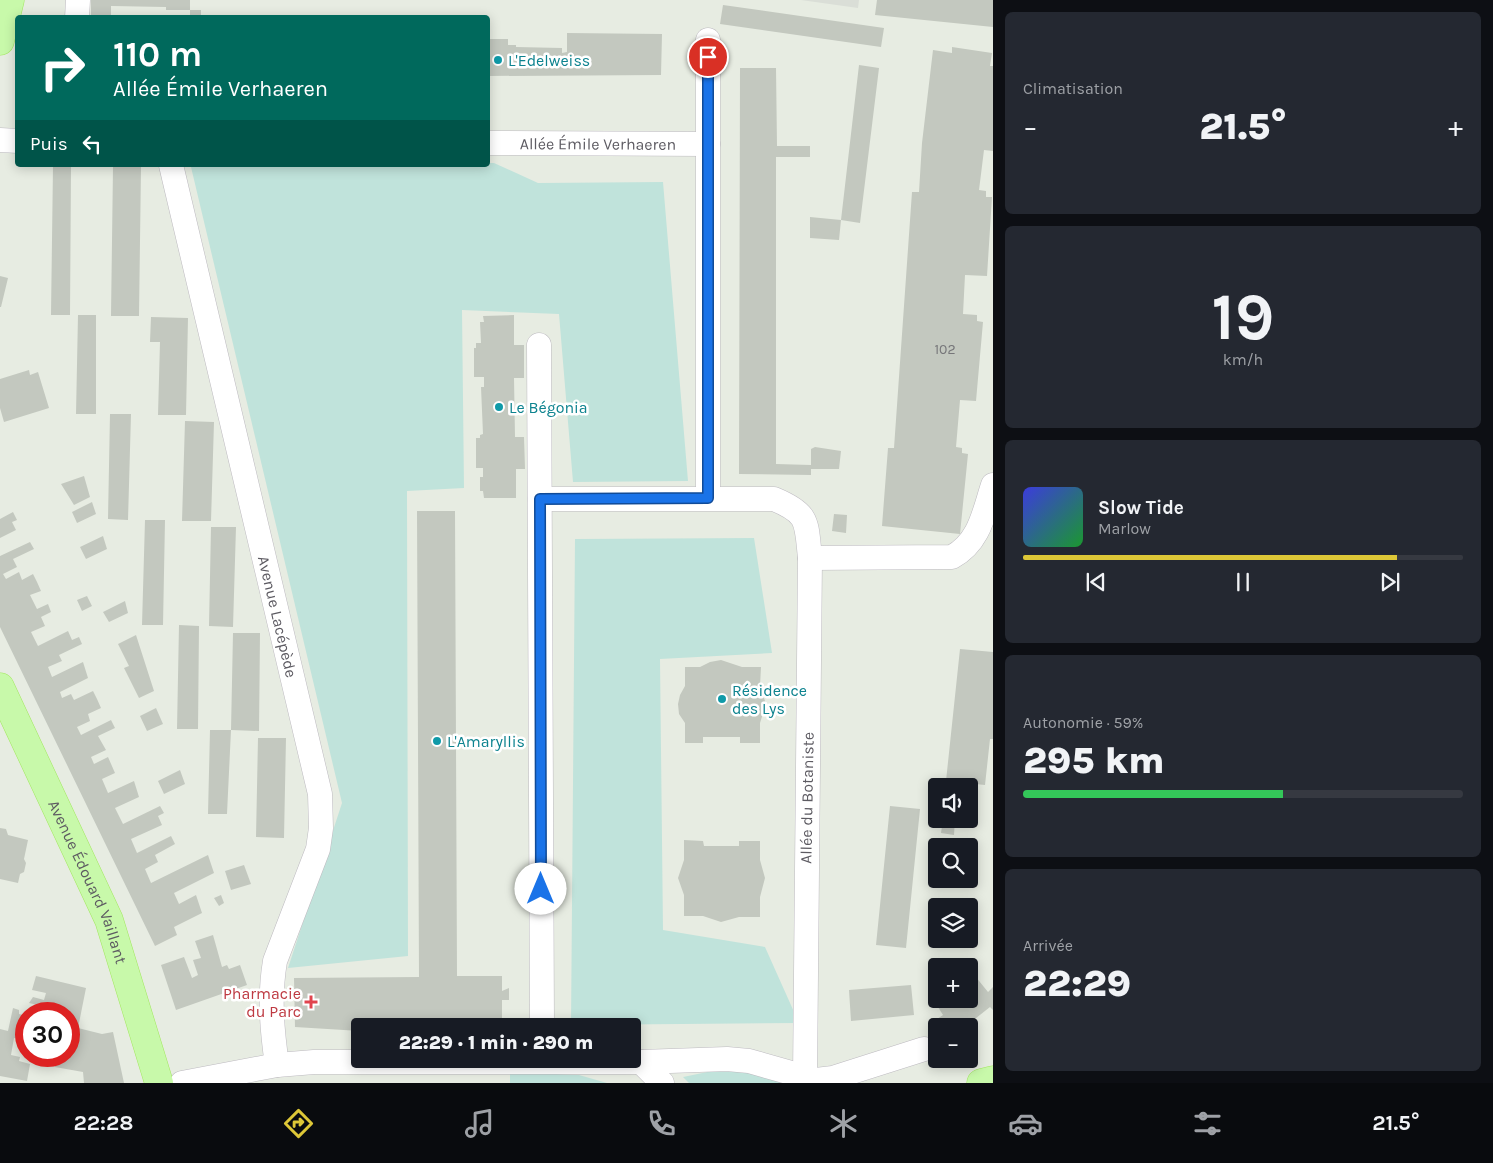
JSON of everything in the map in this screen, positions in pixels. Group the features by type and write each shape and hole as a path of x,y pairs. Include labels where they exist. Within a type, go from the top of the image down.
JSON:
{"main road":[{"path":"7,35 10,0"},
{"name":"Avenue Édouard Vaillant","path":"0,687 109,920 159,1083"},
{"path":"981,1083 993,1080"}],"street":[{"path":"77,15 78,0"},
{"path":"540,499 708,498 708,40"},
{"path":"0,140 15,141"},
{"name":"Allée Émile Verhaeren","path":"490,143 708,144"},
{"name":"Avenue Lacépède","path":"171,167 320,794 322,828 318,849 275,961 272,977 271,1018 277,1065"},
{"path":"539,345 542,1018"},
{"path":"810,558 952,557 961,552 975,539 993,485"},
{"name":"Allée du Botaniste","path":"708,498 774,499 792,506 805,520 810,558 805,1078"},
{"path":"641,1062 727,1059 749,1061 805,1078 833,1078 924,1049"},
{"path":"182,1083 232,1079 277,1065 351,1062"},
{"path":"641,1062 662,1083"}],"shaded area":[{"path":"801,0 859,0 858,8"},
{"path":"490,163 494,163 538,183 663,182 688,481 573,482 559,314 462,310 464,488 407,491 408,956 288,968 342,803 191,167 490,167"},
{"path":"754,538 772,653 660,659 663,930 765,947 799,1023 641,1024 641,1018 571,1018 575,539"},
{"path":"722,1069 744,1071 784,1083 689,1083 683,1077"},
{"path":"510,1072 579,1075 607,1083 510,1083"}],"building":[{"path":"91,0 190,0 190,10 166,10 166,7 111,6 111,15 91,15"},
{"path":"877,0 993,0 993,27 875,15"},
{"path":"723,5 884,28 881,47 720,24"},
{"path":"190,10 201,10 201,15 190,15"},
{"path":"567,33 662,34 661,75 490,76 490,39 508,39 508,45 516,45 516,47 562,48 562,53 567,52"},
{"path":"952,47 992,53 990,66 993,66 993,151 984,150 979,190 986,191 986,197 992,197 987,276 965,275 963,314 977,315 977,321 983,322 976,401 960,400 956,447 962,448 962,453 968,454 960,534 882,526 888,448 894,448 912,192 919,192 922,143 933,50 952,53"},
{"path":"859,65 879,68 860,223 841,220"},
{"path":"740,68 776,68 777,146 810,146 810,157 776,157 776,464 811,465 811,449 815,447 841,451 839,469 811,469 811,475 739,474"},
{"path":"53,167 71,167 70,315 51,315"},
{"path":"113,167 141,167 139,316 111,316"},
{"path":"810,217 841,220 839,240 810,238"},
{"path":"0,276 8,278 1,307 0,307"},
{"path":"78,315 96,315 96,414 76,414"},
{"name":"Le Bégonia","path":"514,315 514,345 524,345 524,378 514,378 515,437 524,437 525,469 516,469 516,498 484,498 483,491 480,491 480,477 483,477 483,468 476,468 476,438 480,438 480,435 483,434 481,387 484,387 484,377 474,377 474,348 476,348 476,343 481,343 480,322 484,322 483,316"},
{"path":"151,317 188,318 186,415 158,415 160,342 150,342"},
{"path":"29,370 30,375 38,372 49,408 4,422 0,408 0,379"},
{"path":"110,414 131,414 128,520 108,519"},
{"path":"185,421 214,422 211,521 182,521"},
{"path":"84,476 90,497 74,505 61,484"},
{"path":"92,502 96,514 77,523 72,512"},
{"name":"L'Amaryllis","path":"417,511 455,511 457,976 502,976 502,991 509,988 509,1000 502,1000 502,1018 351,1018 351,1030 295,1027 294,978 419,977"},
{"path":"13,512 17,520 12,522 16,530 0,538 0,519"},
{"path":"834,514 847,515 846,533 832,531"},
{"path":"145,520 165,520 163,625 142,625"},
{"path":"211,527 236,527 233,627 209,626"},
{"path":"103,536 107,549 86,559 80,547"},
{"path":"30,542 34,549 13,559 17,567 3,574 6,579 19,572 22,580 33,574 41,591 30,595 37,609 48,604 51,612 41,617 45,626 31,632 38,646 68,631 72,640 79,637 82,644 59,655 62,661 48,667 52,677 83,662 88,678 60,692 62,698 71,694 74,700 93,691 97,699 101,708 88,714 90,721 77,727 81,735 111,720 115,728 98,736 106,750 91,757 94,764 108,757 115,773 102,779 108,793 134,781 139,797 115,808 123,824 160,806 164,813 158,816 162,825 131,839 137,853 171,836 175,844 155,855 158,862 145,869 151,883 208,855 214,873 174,893 179,904 196,895 202,913 174,927 177,935 155,946 0,627 0,556"},
{"path":"87,596 92,606 82,611 77,600"},
{"path":"125,601 128,613 109,622 103,612"},
{"path":"179,625 199,626 198,729 177,729"},
{"path":"233,633 260,633 259,731 231,730"},
{"path":"136,635 154,691 139,698 124,668 129,666 118,644"},
{"path":"960,649 993,652 993,739 990,739 985,785 978,784 978,778 946,778"},
{"name":"Résidence des Lys","path":"721,660 742,667 761,667 760,686 766,704 760,723 760,743 740,743 740,737 703,737 703,743 685,743 685,723 679,714 678,704 685,686 685,667 700,667 710,662"},
{"path":"156,708 163,724 147,731 140,716"},
{"path":"210,730 231,730 227,814 208,814"},
{"path":"258,738 286,738 284,838 256,837"},
{"path":"180,770 185,784 164,794 158,781"},
{"path":"890,806 920,809 906,948 876,945"},
{"path":"0,828 6,829 8,835 28,840 24,859 26,863 24,872 20,874 18,883 0,879"},
{"path":"942,828 954,828 954,835 941,833"},
{"path":"684,840 703,841 704,846 739,846 739,841 760,841 760,860 765,878 760,897 760,917 739,917 721,922 703,916 684,916 684,895 678,878 684,860"},
{"path":"244,865 251,884 231,890 225,871"},
{"path":"221,895 224,903 219,906 214,898"},
{"path":"213,935 222,967 227,965 229,969 240,965 247,985 176,1010 161,965 184,957 192,978 198,975 193,960 201,958 195,941"},
{"path":"36,976 86,988 80,1018 80,1002 30,1002 33,997 44,1000 46,993 32,990"},
{"path":"978,980 988,992 993,987 993,1010 990,1007 976,1018 938,1018 943,1015 939,1008 978,1008"},
{"path":"911,985 914,1015 851,1021 849,990"},
{"path":"13,1008 15,1009 15,1038 11,1055 15,1056 15,1067 29,1067 27,1081 0,1076 0,1029 8,1031"},
{"path":"80,1028 102,1034 113,1032 124,1083 84,1083 83,1072 55,1067 80,1067"}],"place":[{"name":"L'Edelweiss","path":"498,60"},
{"name":"Le Bégonia","path":"499,407"},
{"name":"Résidence des Lys","path":"722,699"},
{"name":"L'Amaryllis","path":"437,741"},
{"name":"Pharmacie du Parc","path":"311,1002"}],"route":[{"path":"541,889 540,499 708,498 708,57"}]}
